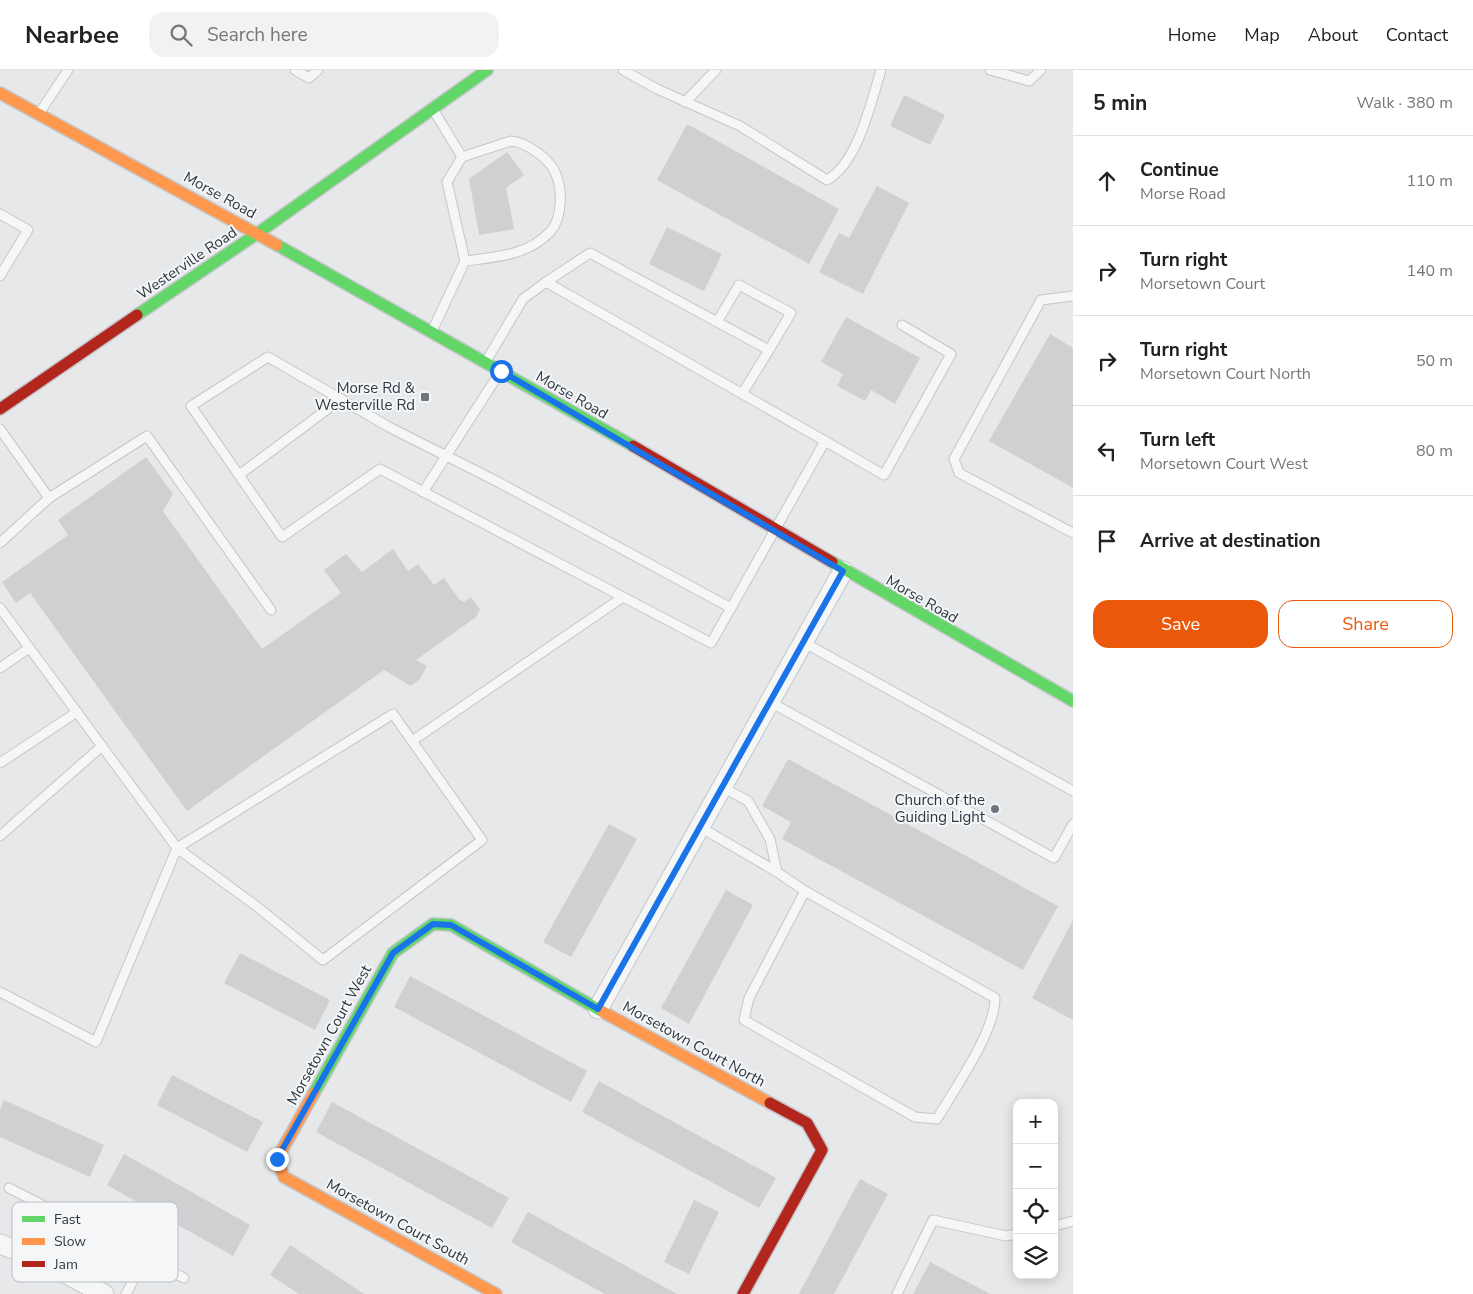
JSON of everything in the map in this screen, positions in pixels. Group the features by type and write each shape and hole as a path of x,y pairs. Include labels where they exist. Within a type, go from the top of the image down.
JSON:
{"main road":[{"name":"Westerville Road","path":"0,409 258,233 487,70"},
{"name":"Morse Road","path":"0,93 258,233 501,371 843,571 1073,702"},
{"name":"Morsetown Court North","path":"433,924 451,925 598,1009 807,1123 822,1150 743,1294"},
{"name":"Morsetown Court West","path":"284,1177 277,1159 393,953 433,924"},
{"name":"Morsetown Court South","path":"284,1177 496,1294"}],"street":[{"path":"598,1009 843,571"},
{"path":"0,1244 12,1248"},
{"path":"82,1282 104,1294"}],"lane":[{"path":"38,114 68,70"},
{"path":"294,70 309,78 318,70"},
{"path":"624,70 685,102 740,126 828,180 842,170 859,138 881,70"},
{"path":"685,102 716,70"},
{"path":"990,70 1028,81 1041,70"},
{"path":"432,109 462,157"},
{"path":"432,332 465,261 447,182 462,157 511,141 519,142 545,160 554,170 560,196 555,224 550,232 530,248 511,256 465,261"},
{"path":"0,214 28,230 0,276"},
{"path":"485,362 523,298 590,253 770,350"},
{"path":"546,282 884,475 952,354 902,325"},
{"path":"717,322 739,285 791,313 742,394"},
{"path":"1073,296 1041,300 954,459 959,473 1073,533"},
{"path":"731,608 389,427 268,357 191,406 282,537 380,469 711,643 731,608 825,441"},
{"path":"423,492 501,371"},
{"path":"239,475 341,400"},
{"path":"0,429 50,498"},
{"path":"0,543 50,498 147,436 271,610"},
{"path":"412,741 623,597"},
{"path":"0,608 177,848 255,905 323,960 482,840 393,714 177,848 96,1042 0,992"},
{"path":"804,642 1073,791"},
{"path":"0,668 29,648"},
{"path":"770,702 1054,858 1073,824"},
{"path":"0,763 77,712"},
{"path":"0,836 102,746"},
{"path":"722,787 748,801 770,839 777,872"},
{"path":"700,827 777,872 805,891 996,998 995,1010 981,1042 937,1120 915,1117 744,1020 749,998 805,891"},
{"path":"9,1188 37,1202"},
{"path":"897,1294 933,1220 1006,1236 1013,1235"},
{"path":"1058,1225 1073,1221"},
{"path":"178,1275 184,1278"},
{"path":"126,1294 132,1282"}],"building":[{"path":"904,95 945,115 930,145 890,126"},
{"path":"687,124 839,209 809,264 657,180"},
{"path":"507,152 524,175 506,188 514,229 479,235 469,179"},
{"path":"877,186 909,203 863,294 819,272 839,233 849,238"},
{"path":"667,227 722,254 704,291 649,264"},
{"path":"846,317 920,358 895,404 871,390 865,401 837,386 843,374 821,362"},
{"path":"1050,334 1073,348 1073,488 989,441"},
{"path":"146,457 173,494 163,511 262,649 341,593 324,570 346,554 362,572 393,549 408,571 418,564 434,585 444,578 459,599 464,602 471,597 480,609 476,617 416,660 427,666 420,679 411,686 384,670 187,811 30,593 16,603 2,582 68,535 58,520"},
{"path":"788,759 1058,906 1023,970 782,839 791,822 762,806"},
{"path":"609,824 637,839 571,957 543,942"},
{"path":"726,890 753,905 689,1024 661,1008"},
{"path":"1073,920 1073,1020 1032,998"},
{"path":"240,953 330,1000 315,1030 224,983"},
{"path":"410,976 587,1071 571,1102 394,1007"},
{"path":"172,1075 263,1122 247,1152 157,1105"},
{"path":"599,1081 776,1178 759,1208 582,1112"},
{"path":"4,1100 104,1145 90,1177 0,1137 0,1110"},
{"path":"332,1102 509,1198 492,1228 316,1132"},
{"path":"124,1154 250,1225 233,1256 178,1225 178,1202 137,1202 107,1185"},
{"path":"860,1179 888,1194 834,1294 799,1294"},
{"path":"694,1200 719,1212 689,1274 664,1262"},
{"path":"528,1212 677,1294 605,1294 511,1242"},
{"path":"290,1245 364,1294 299,1294 270,1275"},
{"path":"930,1262 990,1294 913,1294"}],"traffic: fast":[{"path":"137,315 258,233 487,70"},
{"path":"277,245 633,446"},
{"path":"832,562 1073,701"},
{"path":"314,1093 393,953 433,924 451,925 603,1012"}],"traffic: slow":[{"path":"0,93 277,245"},
{"path":"603,1012 770,1103"},
{"path":"314,1093 277,1159 284,1177 496,1294"}],"traffic: jam":[{"path":"0,409 137,315"},
{"path":"633,446 832,562"},
{"path":"743,1294 822,1150 807,1123 770,1103"}],"place":[{"name":"Morse Rd & Westerville Rd","path":"425,397"},
{"name":"Church of the Guiding Light","path":"995,809"}],"route":[{"path":"277,1159 393,953 433,924 451,925 598,1009 843,571 501,371"}]}
